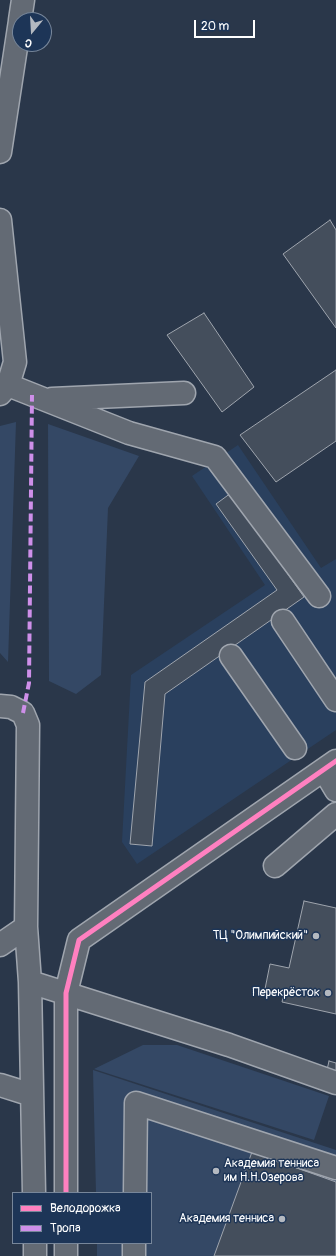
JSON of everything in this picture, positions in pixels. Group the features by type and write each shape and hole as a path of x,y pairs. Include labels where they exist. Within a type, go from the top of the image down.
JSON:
{"street":[{"path":"21,12 23,0"},
{"path":"0,152 15,52"},
{"path":"0,220 15,362 4,390 43,399 129,433 215,457 319,596"},
{"path":"43,399 184,393"},
{"path":"283,621 336,700"},
{"path":"231,656 295,748"},
{"path":"0,706 11,707 23,713 28,725 26,927 30,982 34,1192"},
{"path":"66,1192 66,993 79,940 330,765 336,790"},
{"path":"274,866 336,814"},
{"path":"0,945 26,927"},
{"path":"30,982 229,1045 336,1083"},
{"path":"0,1086 32,1096"},
{"path":"135,1192 136,1103 336,1168"},
{"path":"35,1244 35,1256"},
{"path":"66,1244 66,1256"},
{"path":"134,1244 134,1256"}],"shaded area":[{"path":"16,422 8,662 0,653 0,426"},
{"path":"48,424 139,456 108,508 101,675 76,694 49,681"},
{"path":"238,445 321,568 336,559 336,730 137,864 122,842 131,675 265,585 192,476"},
{"path":"143,1045 177,1045 329,1096 314,1140 94,1069"},
{"name":"Академия тенниса им Н.Н.Озерова","path":"93,1070 336,1150 336,1256 97,1256 97,1244 152,1244 152,1192 96,1192"}],"building":[{"path":"330,220 336,230 336,328 283,254"},
{"path":"204,313 254,387 222,412 167,335"},
{"path":"336,370 336,441 276,482 240,435"},
{"path":"231,493 304,597 165,694 152,846 130,844 145,682 277,590 216,504"},
{"name":"ТЦ \"Олимпийский\"","path":"304,901 336,908 336,1014 282,1002 284,993 265,989 270,964 289,968"},
{"path":"329,1061 336,1063 336,1072 327,1070"},
{"name":"Академия тенниса","path":"252,1152 336,1182 336,1256 214,1256"}],"marked path":[{"path":"23,713 29,683 32,395"}],"cycle path":[{"path":"66,1192 66,993 79,940 336,761"}],"place":[{"name":"ТЦ \"Олимпийский\"","path":"316,936"},
{"name":"Перекрёсток","path":"328,993"},
{"name":"Академия тенниса им Н.Н.Озерова","path":"216,1171"},
{"name":"Академия тенниса","path":"282,1219"}]}
